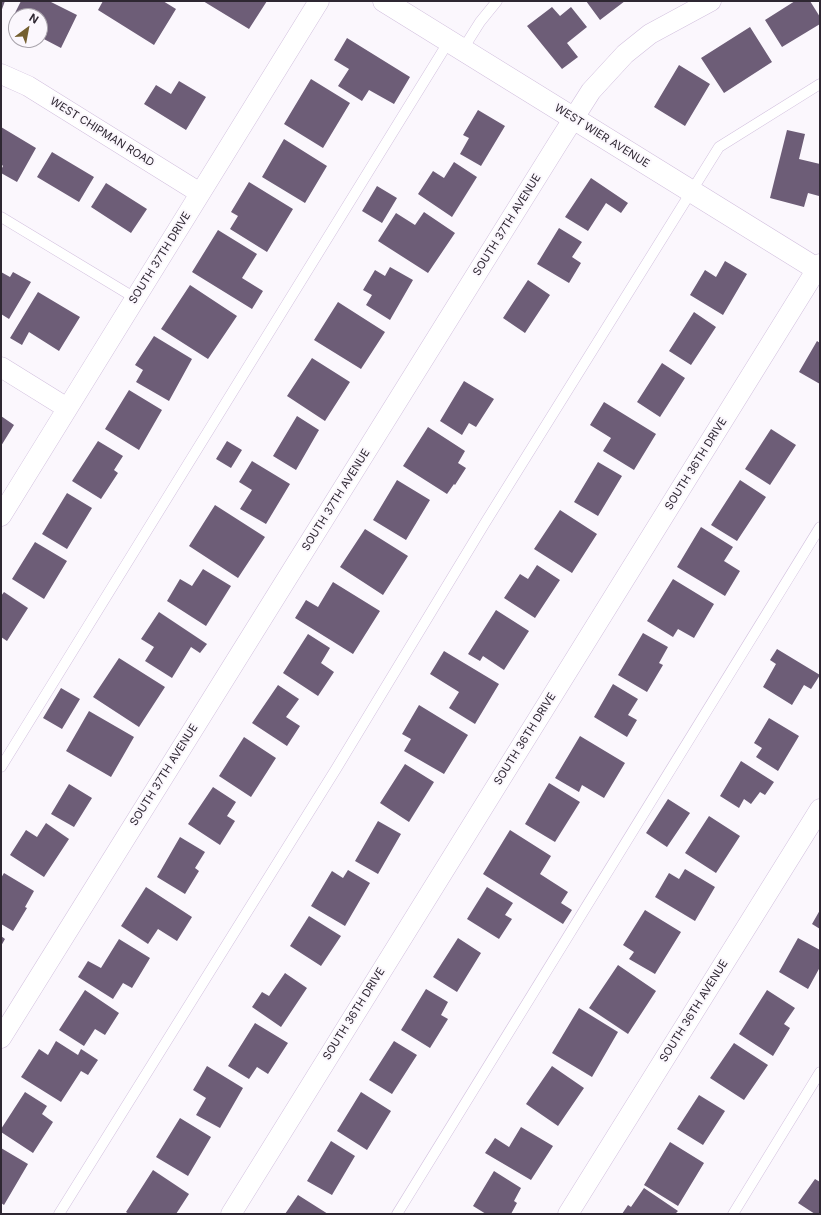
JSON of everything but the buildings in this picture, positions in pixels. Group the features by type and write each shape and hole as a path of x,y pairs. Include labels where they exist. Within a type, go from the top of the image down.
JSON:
{"street":[{"name":"SOUTH 37TH DRIVE","path":"1,515 319,1"},
{"name":"WEST WIER AVENUE","path":"384,1 691,191 819,268"},
{"name":"SOUTH 37TH AVENUE","path":"1,1038 591,91 625,54 650,34 711,1"},
{"name":"WEST CHIPMAN ROAD","path":"1,74 28,86 200,193"},
{"name":"SOUTH 36TH DRIVE","path":"231,1214 819,268"},
{"path":"1,367 67,408"},
{"name":"SOUTH 36TH AVENUE","path":"568,1214 820,808"}],"lane":[{"path":"1,766 456,45 480,22 497,1"},
{"path":"59,1214 719,147 820,84"},
{"path":"1,216 136,298"},
{"path":"397,1214 820,527"},
{"path":"733,1214 820,1072"}]}
